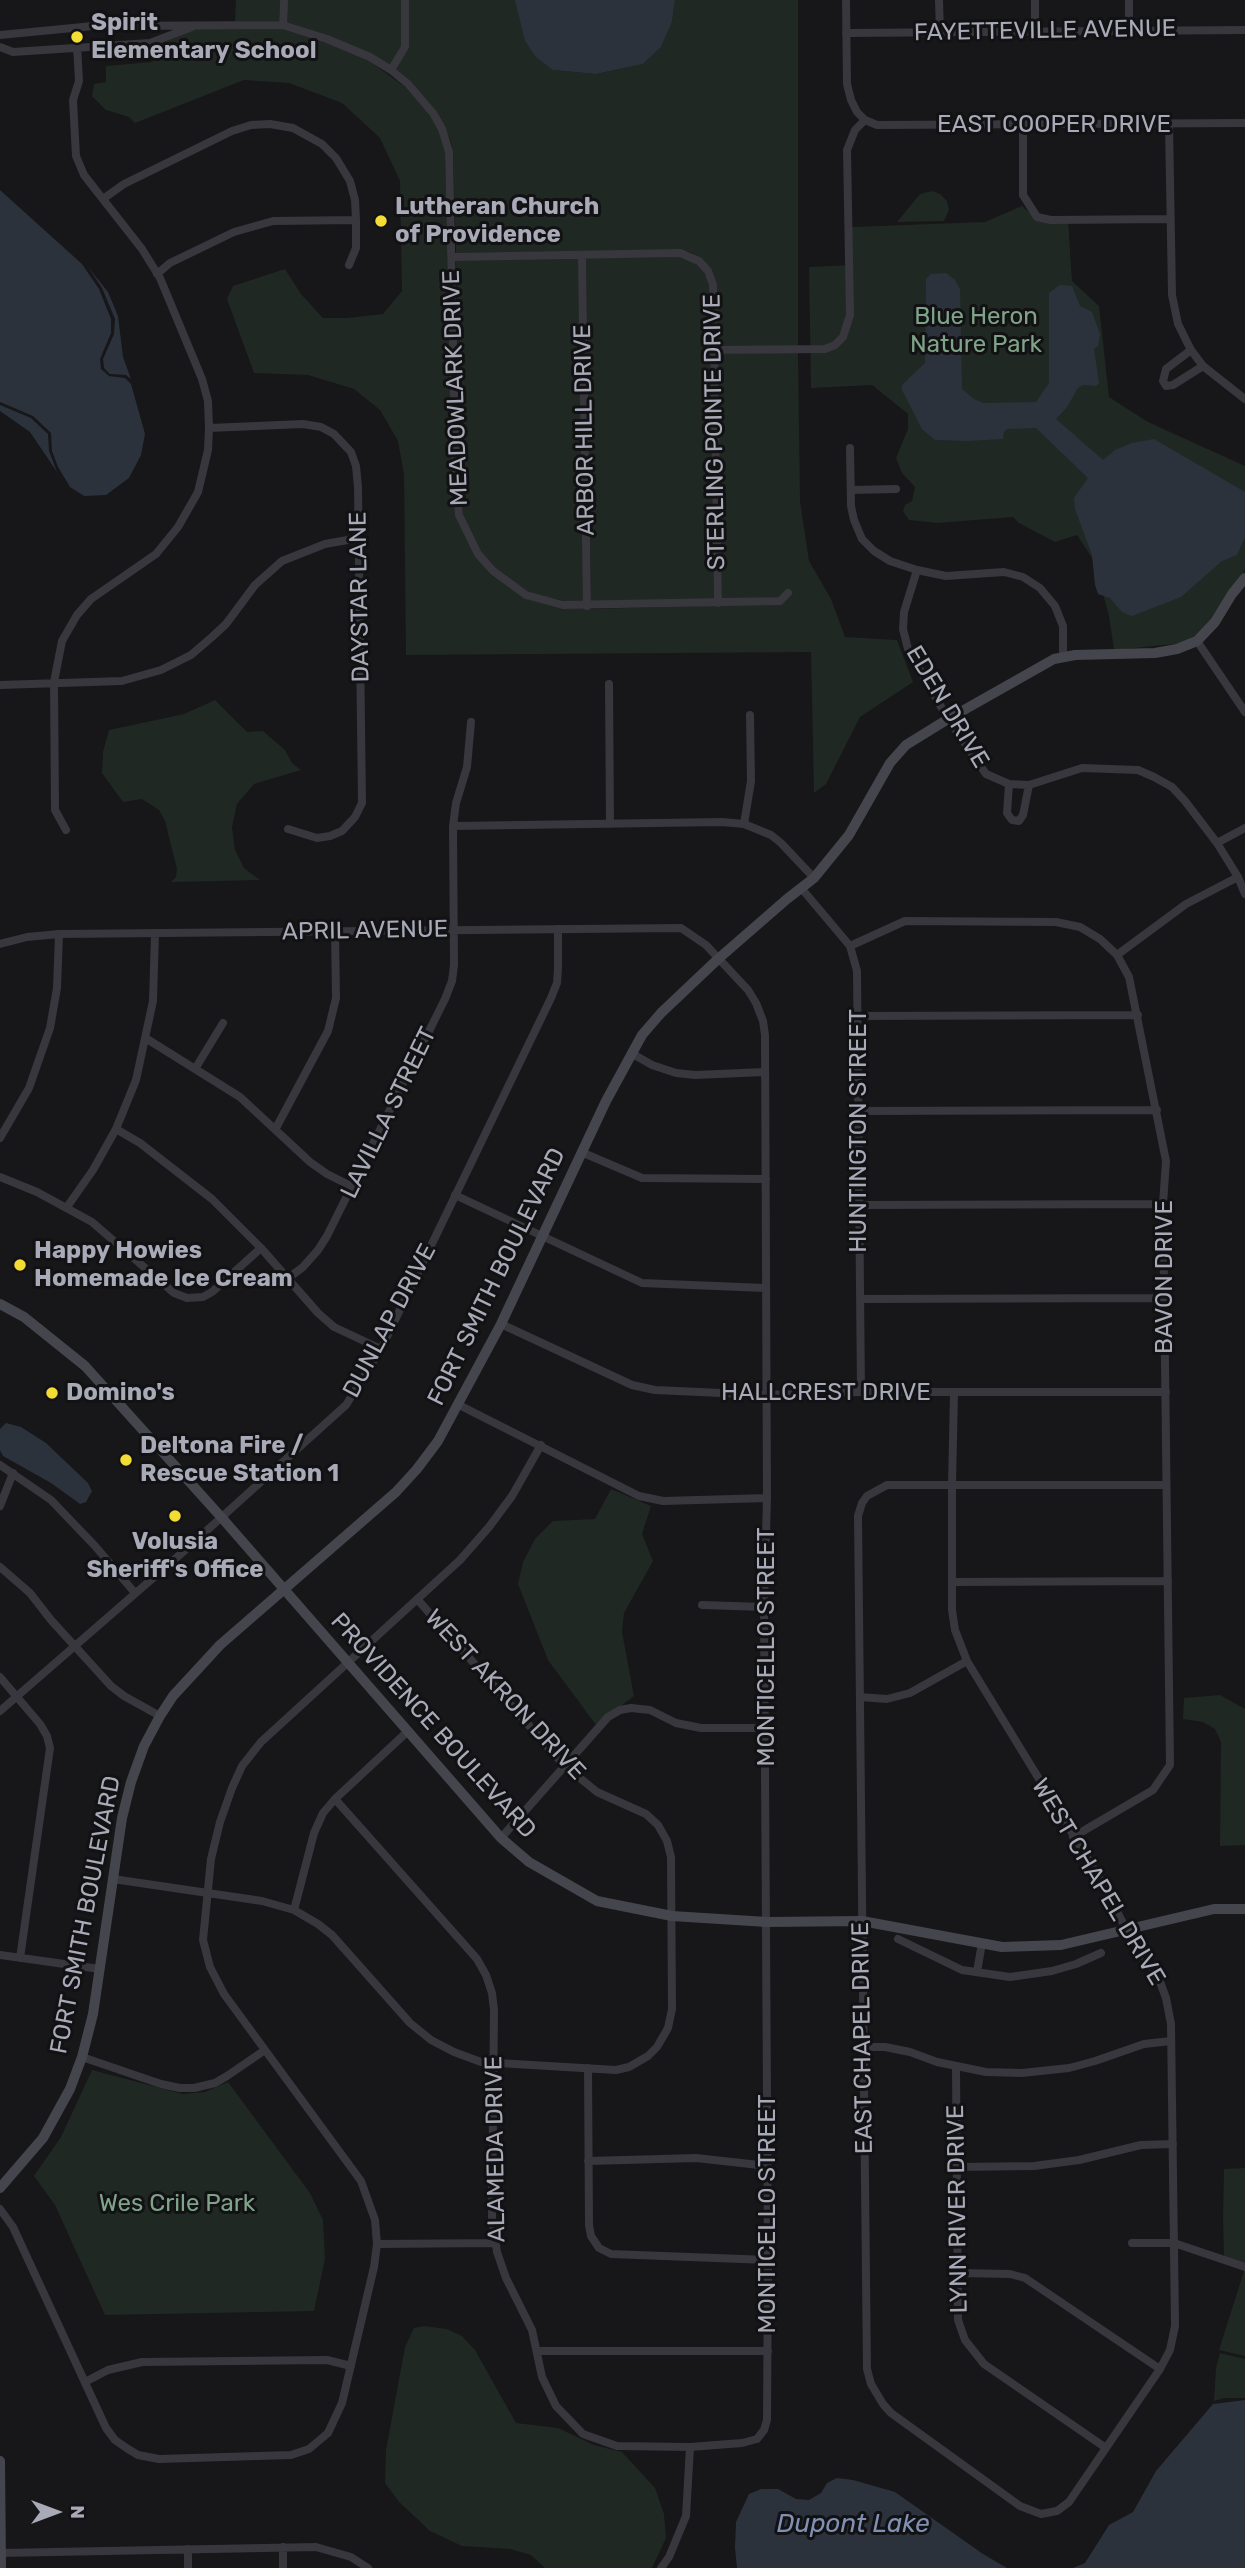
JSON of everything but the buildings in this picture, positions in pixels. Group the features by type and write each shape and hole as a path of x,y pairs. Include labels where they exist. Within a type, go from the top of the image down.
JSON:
{"street":[{"path":"283,25 284,0"},
{"path":"391,70 405,47 405,0"},
{"path":"714,350 825,349 835,345 843,337 850,315 847,150 855,130 865,120 851,100 847,84 846,0"},
{"path":"939,0 940,32"},
{"path":"1035,0 1035,32"},
{"path":"1129,0 1129,30"},
{"name":"MEADOWLARK DRIVE","path":"0,47 13,52 150,43 197,25"},
{"name":"MEADOWLARK DRIVE","path":"0,35 76,27 283,25 327,39 370,57 391,70 408,84 433,113 447,140 456,487 459,514 478,554 493,571 526,595 587,606 780,601 788,593"},
{"path":"66,831 55,810 54,682 62,641 90,599 156,554 178,527 198,492 208,450 209,428 208,401 202,379 157,274 142,249 84,175 76,156 73,100 79,81 79,47 76,27"},
{"name":"FAYETTEVILLE AVENUE","path":"846,33 1245,30"},
{"name":"EAST COOPER DRIVE","path":"865,120 886,126 1245,123"},
{"path":"103,199 124,184 232,131 251,125 270,124 293,128 322,144 336,159 350,181 355,200 356,248 349,265"},
{"path":"1169,124 1172,295 1178,324 1191,350 1203,366 1245,399"},
{"path":"1023,125 1023,195 1037,217 1051,220 1169,219"},
{"path":"157,274 170,263 234,232 273,221 356,220"},
{"name":"STERLING POINTE DRIVE","path":"452,257 680,253 699,261 708,271 713,285 718,603"},
{"name":"ARBOR HILL DRIVE","path":"582,255 587,606"},
{"path":"1191,350 1166,369 1163,381 1166,386 1173,385 1203,366"},
{"name":"DAYSTAR LANE","path":"209,428 303,424 321,428 334,435 351,453 356,466 362,803 355,817 342,831 330,836 317,838 288,829"},
{"path":"850,448 853,513 862,539 874,551 890,561 946,576 1004,572 1023,577 1040,588 1055,606 1063,626 1063,657"},
{"path":"851,490 896,489"},
{"path":"0,685 122,681 162,670 191,655 226,624 255,586 282,561 325,544 359,538"},
{"name":"EDEN DRIVE","path":"917,570 904,612 903,629 908,649 948,719 986,774 1009,785 1029,785 1082,768 1138,771 1171,787 1217,843 1245,894"},
{"name":"FORT SMITH BOULEVARD","path":"0,2188 43,2138 71,2090 93,2014 122,1818 131,1782 160,1716 173,1696 220,1645 410,1477 439,1441 501,1324 582,1152 642,1035 661,1013 718,959 814,878 849,835 898,753 913,740 1039,667 1063,657 1155,653 1177,649 1197,640 1215,622 1245,578"},
{"path":"1197,640 1245,712"},
{"path":"609,684 610,824"},
{"path":"744,824 751,781 750,715"},
{"name":"LAVILLA STREET","path":"287,1279 318,1251 353,1187 452,981 453,826 456,803 467,768 471,722"},
{"path":"1009,785 1007,813 1012,820 1019,821 1023,815 1029,785"},
{"path":"453,826 722,822 744,824 759,829 781,843 814,878"},
{"path":"1217,843 1245,828"},
{"path":"1117,954 1186,904 1238,877"},
{"name":"HUNTINGTON STREET","path":"802,890 850,946 857,971 861,1392"},
{"name":"BAVON DRIVE","path":"850,946 905,921 1056,922 1080,927 1100,939 1117,954 1129,977 1166,1161 1163,1204 1170,1765 1153,1790 1073,1837"},
{"name":"APRIL AVENUE","path":"0,944 27,937 59,934 681,928 706,945 718,959"},
{"name":"DUNLAP DRIVE","path":"0,1711 222,1518 346,1405 367,1376 551,998 557,983 558,929"},
{"path":"276,1128 328,1031 335,998 335,931"},
{"path":"67,1208 116,1129 136,1080 147,1039 153,1001 155,933"},
{"path":"0,1138 29,1087 50,1028 57,988 59,934"},
{"name":"MONTICELLO STREET","path":"718,959 748,990 756,1003 763,1021 765,1072 767,1498 764,1607 767,1728 768,2351"},
{"path":"859,1016 1138,1015"},
{"path":"195,1069 223,1023"},
{"path":"147,1039 240,1097 310,1162 353,1187"},
{"path":"631,1053 652,1065 676,1073 695,1075 765,1072"},
{"path":"860,1111 1157,1110"},
{"path":"116,1129 189,1179 261,1248 318,1313 334,1327 381,1349"},
{"path":"582,1152 642,1178 766,1179"},
{"path":"0,1177 37,1192 92,1222 174,1293 187,1298 203,1297 212,1292 261,1248"},
{"path":"455,1195 642,1283 765,1288"},
{"path":"860,1205 1163,1204"},
{"path":"860,1299 1164,1298"},
{"name":"PROVIDENCE BOULEVARD","path":"0,1304 24,1317 85,1366 222,1518 501,1838 529,1862 597,1901 672,1916 767,1922 862,1921 1002,1947 1060,1945 1214,1909 1245,1909"},
{"name":"HALLCREST DRIVE","path":"501,1324 632,1385 655,1390 765,1395 861,1392 1166,1392"},
{"name":"WEST CHAPEL DRIVE","path":"954,1393 952,1610 955,1630 967,1661 1162,1986 1171,2024 1175,2326 1170,2350 1160,2369 1069,2502 1058,2511 1048,2513"},
{"path":"459,1405 639,1496 663,1501 767,1498"},
{"path":"0,2208 13,2227 106,2428 116,2440 138,2455 159,2459 290,2455 309,2449 328,2433 342,2403 374,2267 377,2244 375,2220 361,2181 224,1994 210,1966 203,1940 207,1893 220,1822 242,1766 261,1742 460,1560 512,1496 541,1445"},
{"path":"0,1465 51,1500 135,1593"},
{"path":"0,1506 13,1473"},
{"path":"952,1485 1166,1485"},
{"name":"EAST CHAPEL DRIVE","path":"952,1485 881,1487 867,1496 858,1516 867,2369 871,2384 891,2413 1020,2506 1031,2512 1048,2513"},
{"path":"0,1567 30,1593 111,1686 160,1716"},
{"path":"952,1583 1168,1581"},
{"name":"WEST AKRON DRIVE","path":"113,1879 262,1901 294,1910 332,1936 410,2023 431,2040 454,2052 494,2064 616,2070 629,2067 648,2056 668,2028 672,2009 671,1857 667,1841 658,1825 646,1814 597,1792 564,1765 417,1599"},
{"path":"702,1605 764,1607"},
{"path":"860,1697 887,1699 910,1693 967,1661"},
{"path":"0,1677 40,1724 50,1748 20,1958"},
{"path":"501,1838 608,1717 631,1708 650,1710 676,1723 701,1728 767,1728"},
{"path":"294,1910 314,1833 323,1813 407,1732"},
{"name":"ALAMEDA DRIVE","path":"335,1799 477,1959 486,1975 494,2010 492,2218 495,2243 506,2278 525,2313 538,2351 542,2377 556,2406 583,2434 617,2446 690,2447 742,2443 757,2439 767,2420 768,2351"},
{"path":"898,1939 944,1963 1010,1977 1076,1965 1101,1953"},
{"path":"977,1972 982,1943"},
{"path":"0,1955 100,1969"},
{"path":"863,2047 885,2046 956,2067 986,2072 1022,2073 1095,2061 1144,2044 1171,2041"},
{"path":"82,2056 164,2084 194,2088 215,2083 265,2050"},
{"name":"LYNN RIVER DRIVE","path":"956,2067 958,2320 965,2340 984,2364 1106,2448"},
{"path":"588,2068 589,2225 591,2236 599,2248 611,2254 768,2260"},
{"path":"957,2167 1034,2166 1079,2160 1141,2145 1173,2144"},
{"path":"588,2161 696,2158 768,2166"},
{"path":"377,2244 495,2243"},
{"path":"1132,2243 1174,2243 1245,2267"},
{"path":"957,2273 1010,2274 1025,2278 1160,2369"},
{"path":"538,2351 768,2351"},
{"path":"85,2382 108,2370 142,2362 327,2360 351,2367"},
{"path":"661,2568 669,2557 686,2516 690,2447"},
{"path":"0,2461 1,2568"},
{"path":"283,2547 283,2568"},
{"path":"0,2553 316,2547 351,2557 368,2568"},
{"path":"188,2549 188,2568"}],"green space":[{"path":"236,0 280,0 279,21 235,21"},
{"path":"287,0 401,0 401,47 390,65 329,36 287,22"},
{"path":"408,0 515,0 553,70 596,74 643,64 661,47 672,22 675,0 798,0 798,346 718,347 716,284 702,259 690,252 456,253 453,152 450,139 436,111 396,69 409,48"},
{"path":"198,28 283,28 310,36 368,60 405,87 430,114 439,130 445,152 452,487 455,515 475,556 490,574 524,598 562,608 591,609 780,604 793,594 788,589 778,597 722,599 718,354 798,352 800,501 809,561 831,599 845,637 897,640 913,682 860,717 826,784 814,793 811,652 406,655 404,475 398,441 380,410 354,389 308,375 254,373 227,299 233,286 285,269 301,294 323,318 383,314 402,291 400,181 380,138 342,103 289,83 244,80 135,123 129,117 106,110 92,96 94,84 106,82 106,66 151,62 157,58 157,45"},
{"path":"932,191 947,201 949,210 944,221 897,222 920,194"},
{"name":"Blue Heron Nature Park","path":"1022,206 1037,219 1068,220 1072,281 1099,306 1109,397 1148,422 1245,466 1245,570 1215,617 1198,634 1184,643 1114,650 1109,616 1094,561 1077,535 1055,542 1013,517 937,523 909,520 903,511 905,505 912,501 915,487 902,473 896,458 908,429 908,414 872,385 811,388 809,267 852,265 852,227 985,222"},
{"path":"679,257 696,263 704,272 709,285 714,600 591,602 586,258"},
{"path":"579,258 584,602 564,601 528,592 496,569 481,552 463,514 460,487 456,260"},
{"path":"215,700 247,732 263,731 285,750 292,763 301,770 254,784 237,804 232,827 235,850 244,868 260,880 171,882 176,877 177,869 165,821 159,810 142,799 123,802 102,773 103,752 109,730 184,714"},
{"path":"611,1489 651,1506 642,1534 653,1561 624,1613 622,1632 634,1696 596,1725 548,1660 518,1584 523,1562 535,1539 553,1521 595,1519"},
{"path":"1220,1695 1245,1709 1245,1845 1220,1846 1221,1742 1215,1729 1203,1722 1183,1719 1184,1698"},
{"name":"Wes Crile Park","path":"92,2070 183,2094 205,2092 228,2082 310,2193 323,2220 325,2259 314,2311 105,2315 55,2205 34,2176 61,2137"},
{"path":"1245,2168 1245,2264 1224,2257 1223,2218 1224,2169"},
{"path":"1245,2271 1245,2356 1219,2350"},
{"path":"424,2326 447,2329 462,2336 475,2350 516,2423 558,2428 594,2445 622,2452 655,2488 664,2514 666,2538 651,2568 545,2568 531,2555 510,2549 462,2546 430,2531 399,2502 385,2483 386,2450 405,2347 414,2328"},
{"path":"1220,2353 1245,2359 1245,2398 1214,2401 1216,2368"}],"water":[{"path":"515,0 675,0 672,22 661,47 643,64 596,74 553,70 536,57 525,41"},
{"path":"0,190 82,264 99,289 111,319 111,333 100,359 101,369 109,376 125,378 131,384 145,434 141,455 129,478 106,495 84,496 70,487 52,451 51,433 33,416 0,402"},
{"path":"88,267 108,292 118,316 123,357 131,379 126,375 110,374 104,368 103,359 114,334 115,319 102,288"},
{"path":"946,273 955,280 960,289 962,389 983,403 1036,402 1049,383 1049,293 1060,285 1072,286 1080,306 1092,312 1100,334 1098,346 1094,349 1099,383 1096,386 1083,385 1078,388 1056,419 1103,460 1115,450 1132,443 1154,439 1245,492 1245,537 1237,555 1222,561 1181,597 1132,616 1122,612 1110,598 1098,594 1092,555 1075,509 1074,498 1088,478 1036,428 1007,429 1003,439 967,441 935,440 922,429 902,385 925,363 926,279 931,274"},
{"path":"0,405 31,418 48,434 49,451 57,472 30,432 0,411"},
{"path":"6,1423 21,1427 46,1443 88,1483 92,1491 86,1502 80,1504 51,1483 3,1456 0,1450 0,1429"},
{"path":"1245,2400 1245,2568 1073,2568 1085,2563 1109,2525 1133,2512 1156,2471 1213,2404"},
{"name":"Dupont Lake","path":"837,2478 895,2492 1007,2568 737,2568 736,2522 749,2494 761,2489 778,2489 796,2499 809,2500 821,2493 827,2483"}],"place":[{"name":"Spirit Elementary School","path":"77,37"},
{"name":"Lutheran Church of Providence","path":"381,221"},
{"name":"Happy Howies Homemade Ice Cream","path":"20,1265"},
{"name":"Domino's","path":"52,1393"},
{"name":"Deltona Fire / Rescue Station 1","path":"126,1460"},
{"name":"Volusia Sheriff's Office","path":"175,1516"}]}
